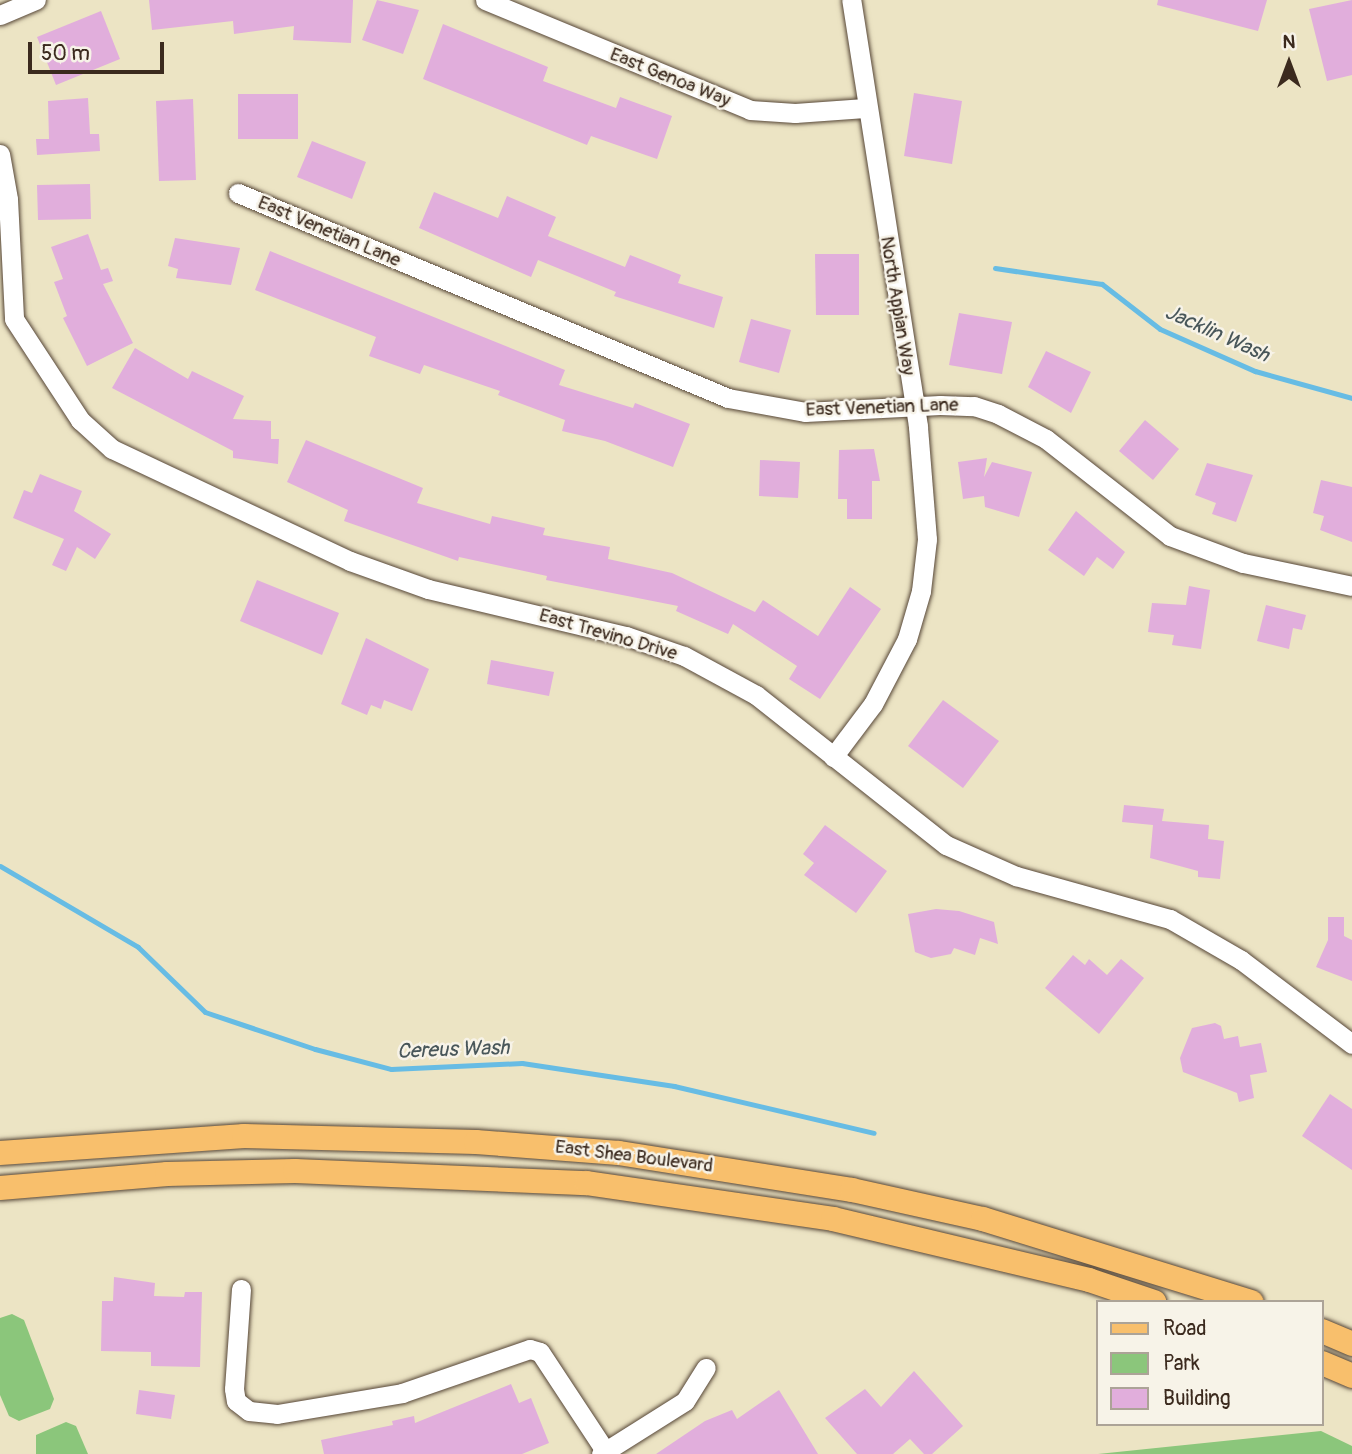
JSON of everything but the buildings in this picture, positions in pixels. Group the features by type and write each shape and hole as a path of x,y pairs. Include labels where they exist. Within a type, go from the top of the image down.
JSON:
{"main road":[{"name":"East Shea Boulevard","path":"0,1153 244,1136 376,1138 619,1153 743,1171 983,1219 1245,1300"},
{"name":"East Shea Boulevard","path":"0,1188 167,1174 295,1171 587,1183 738,1204 933,1241 1147,1300"},
{"path":"738,1204 743,1171"},
{"path":"1324,1332 1352,1344"},
{"path":"1324,1364 1352,1376"}],"street":[{"path":"0,15 36,0"},
{"name":"East Genoa Way","path":"485,0 750,110 795,113 864,108"},
{"name":"North Appian Way","path":"833,757 892,674 921,591 926,495 914,406 864,108 851,0"},
{"name":"East Trevino Drive","path":"0,154 9,212 14,319 80,420 112,449 363,566 428,589 626,636 684,656 756,695 946,845 1016,876 1170,919 1241,960 1352,1044"},
{"name":"East Venetian Lane","path":"238,193 729,398 805,412 914,406 974,406 998,414 1046,439 1170,536 1233,560 1352,586"},
{"path":"241,1289 234,1389 236,1401 249,1411 277,1414 402,1393 530,1349 540,1352 604,1453 685,1401 706,1368"}],"green space":[{"path":"12,1314 24,1320 54,1399 50,1409 19,1421 9,1416 0,1395 0,1318"},
{"path":"66,1422 76,1426 88,1454 36,1454 36,1435"},
{"path":"1321,1431 1352,1446 1352,1454 1098,1454"}],"waterway":[{"name":"Jacklin Wash","path":"995,268 1102,284 1160,329 1255,371 1352,398"},
{"name":"Cereus Wash","path":"0,866 138,947 205,1012 315,1049 391,1069 522,1063 674,1086 874,1133"}]}
